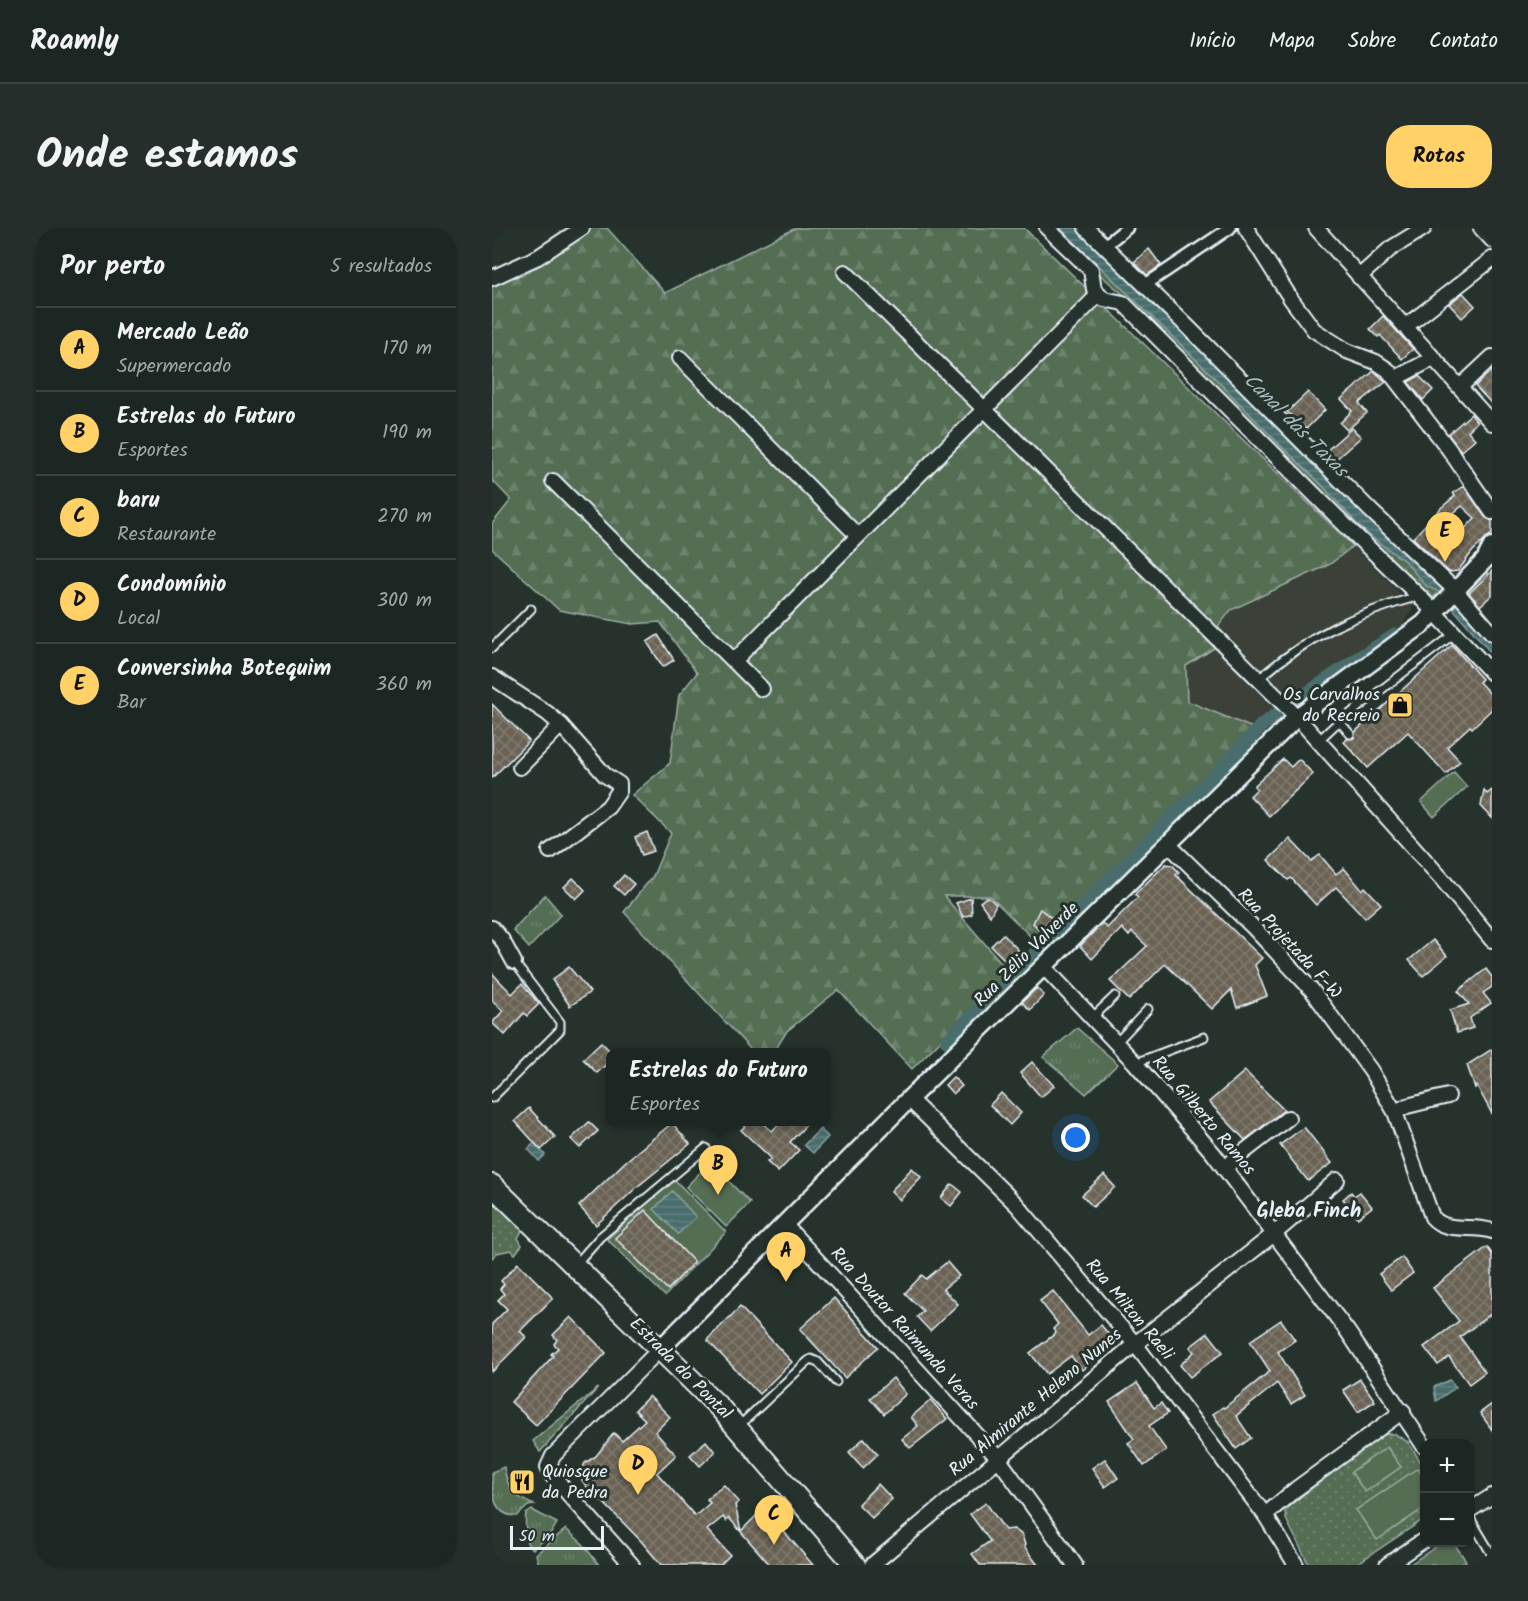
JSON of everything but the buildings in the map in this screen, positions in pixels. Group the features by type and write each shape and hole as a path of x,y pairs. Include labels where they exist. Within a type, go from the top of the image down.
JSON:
{"main road":[{"name":"Estrada do Pontal","path":"492,1185 738,1427 855,1565"}],"street":[{"path":"492,278 538,257 582,228"},
{"path":"1047,228 1091,270 1094,289 1104,299 1123,303 1350,530 1436,610 1454,634 1492,673"},
{"path":"1086,228 1453,591 1492,633"},
{"path":"1104,246 1126,228"},
{"path":"1145,285 1230,228"},
{"path":"1246,228 1291,299 1314,330 1347,351 1383,366 1395,378 1448,448 1492,512"},
{"path":"1316,228 1492,423"},
{"path":"1359,277 1390,249 1424,228"},
{"path":"1481,228 1492,240"},
{"path":"1405,327 1492,259"},
{"path":"846,272 1297,717 1441,878 1492,940"},
{"path":"734,662 1099,294"},
{"path":"1460,387 1492,357"},
{"path":"680,358 858,536"},
{"path":"1395,378 1434,358"},
{"path":"552,481 762,689"},
{"name":"Rua Zélio Valverde","path":"660,1349 1043,966 1297,717 1339,684 1412,633 1490,554"},
{"path":"492,677 547,713 561,725 605,775 618,784 619,791 608,807 550,851"},
{"path":"520,767 561,725"},
{"name":"Rua Projetada F-W","path":"1168,843 1254,928 1311,989 1371,1071 1395,1112 1432,1217 1437,1223 1446,1227 1483,1228 1492,1232"},
{"path":"492,928 502,940 514,962"},
{"name":"Rua Gilberto Ramos","path":"1043,966 1135,1062 1225,1169 1348,1332 1420,1439"},
{"path":"1395,1112 1407,1106 1448,1096"},
{"name":"Rua Milton Raeli","path":"909,1099 1017,1205 1136,1344 1265,1515 1296,1565"},
{"path":"1225,1169 1288,1118"},
{"name":"Rua Almirante Heleno Nunes","path":"872,1565 998,1458 1274,1234 1337,1180"},
{"name":"Rua Doutor Raimundo Veras","path":"784,1224 998,1458 1075,1565"},
{"path":"633,1565 565,1491 550,1473 548,1467 553,1456 660,1349"},
{"path":"1265,1515 1296,1489 1403,1412"},
{"path":"1474,1507 1492,1496"},
{"path":"1387,1565 1420,1543"}],"lane":[{"path":"1259,679 1293,652 1333,627 1362,614 1419,596"},
{"path":"492,648 531,609"},
{"path":"1318,741 1454,634"},
{"path":"1340,722 1350,734"},
{"path":"492,1098 560,1030 560,1022 514,962"},
{"path":"1092,1018 1115,996"},
{"path":"1116,1043 1148,1009"},
{"path":"1135,1062 1204,1036"},
{"path":"574,1266 600,1237 706,1149"},
{"path":"738,1427 808,1360 818,1362 836,1382"},
{"path":"1474,1525 1492,1555"}],"shaded area":[{"path":"1353,546 1414,607 1399,630 1353,654 1253,728 1187,701 1186,666 1214,648 1213,633 1231,610 1330,564"}],"green space":[{"path":"586,228 607,228 665,293 796,228 1024,228 1353,546 1330,564 1231,610 1213,633 1214,648 1186,666 1187,701 1253,728 1039,945 990,896 944,896 1016,980 949,1047 941,1040 912,1069 838,990 787,1031 776,1048 749,1048 624,912 653,876 671,833 632,795 670,763 679,695 697,673 660,622 632,624 559,610 492,549 492,524 511,500 492,480 492,449 494,448 492,446 492,283 522,276 558,248 564,251 569,248 564,241"},
{"path":"1052,228 1060,228 1210,373 1322,485 1359,526 1406,562 1415,573 1439,592 1439,595 1433,597 1409,577 1280,453 1266,435 1247,420 1219,389 1163,338 1126,297"},
{"path":"1454,772 1467,787 1434,817 1421,802"},
{"path":"545,895 561,914 529,948 513,930"},
{"path":"1077,1028 1118,1064 1086,1094 1043,1057"},
{"path":"710,1162 750,1203 726,1227 686,1187"},
{"path":"674,1179 726,1232 665,1296 607,1239"},
{"path":"492,1193 524,1227 518,1238 522,1245 515,1254 511,1250 497,1253 492,1258"},
{"path":"598,1388 540,1452 533,1441"},
{"path":"1395,1434 1408,1442 1420,1461 1420,1522 1355,1565 1309,1565 1286,1519 1285,1512 1290,1505 1381,1436"},
{"path":"1387,1447 1401,1467 1365,1492 1351,1472"},
{"path":"504,1467 507,1481 513,1491 521,1499 534,1505 528,1506 517,1516 503,1512 498,1507 493,1494 492,1472"},
{"path":"1418,1468 1420,1471 1420,1511 1377,1540 1356,1510"},
{"path":"532,1510 557,1523 550,1535 533,1549 527,1543 525,1520 526,1514"},
{"path":"566,1529 583,1544 599,1565 539,1565 536,1554"},
{"path":"1436,1547 1457,1547 1466,1561 1460,1565 1409,1565"}],"water":[{"path":"1060,228 1077,228 1247,393 1365,515 1460,604 1492,640 1492,654 1439,592 1426,586 1406,562 1359,526 1322,485 1210,373"},
{"path":"820,1129 828,1137 813,1153 804,1145"},
{"path":"534,1143 545,1155 539,1161 528,1149"},
{"path":"672,1191 696,1217 678,1234 654,1209"},
{"path":"1450,1380 1456,1387 1436,1401 1434,1387"}],"waterway":[{"path":"947,1041 1232,758 1262,725 1357,659 1396,635"}],"place":[{"name":"Conversinha Botequim","path":"1445,562"},
{"name":"Os Carvalhos do Recreio","path":"1400,705"},
{"name":"Estrelas do Futuro","path":"718,1195"},
{"name":"Mercado Leão","path":"786,1282"},
{"name":"Quiosque da Pedra","path":"522,1482"},
{"name":"Condomínio","path":"638,1495"},
{"name":"baru","path":"774,1545"}],"district":[{"name":"Gleba Finch","path":"1309,1212"}],"water label":[{"name":"Canal das Taxas","path":"1295,426"}]}
